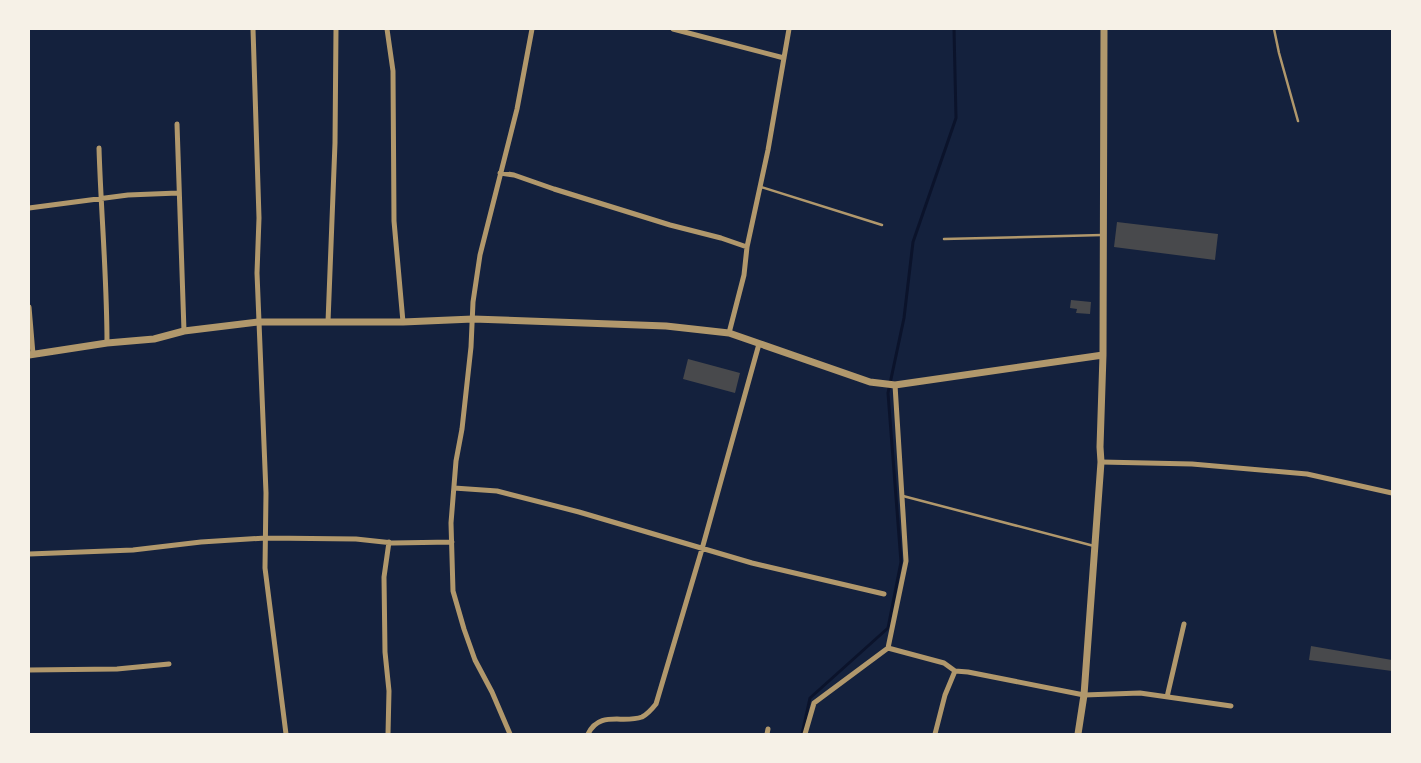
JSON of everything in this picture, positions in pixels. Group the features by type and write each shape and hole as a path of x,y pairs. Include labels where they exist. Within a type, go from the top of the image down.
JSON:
{"street":[{"path":"254,29 259,218 257,273 264,436 265,568 286,734"},
{"path":"328,322 335,143 336,29"},
{"path":"387,29 393,71 394,221 403,322"},
{"path":"510,734 464,630 453,590 451,523 456,461 462,429 473,319 473,302 480,255 518,109 532,29"},
{"path":"673,29 784,58"},
{"path":"729,333 744,274 747,247 789,29"},
{"path":"1078,734 1084,695 1101,462 1104,29"},
{"path":"177,124 184,331"},
{"path":"99,148 100,200 107,283 107,343"},
{"path":"500,173 514,175 554,190 747,247"},
{"path":"29,208 128,195 178,193"},
{"path":"29,307 31,355 107,343 154,339 184,331 258,322 403,322 473,319 666,326 729,333 870,382 895,385 1103,355"},
{"path":"588,734 591,728 600,721 639,718 648,714 656,704 702,549 759,344"},
{"path":"805,734 814,703 888,648 906,561 895,385"},
{"path":"1101,462 1192,464 1307,474 1392,493"},
{"path":"454,488 497,491 579,512 752,563 884,594"},
{"path":"29,554 133,550 201,542 266,538 452,542"},
{"path":"388,734 389,691 385,652 384,577 389,542"},
{"path":"1167,697 1184,624"},
{"path":"888,648 944,664 955,670 1084,695 1140,693 1231,706"},
{"path":"29,670 117,669 169,664"},
{"path":"936,734 945,695 955,670"}],"lane":[{"path":"1274,29 1298,121"},
{"path":"760,187 882,224"},
{"path":"944,239 1104,235"},
{"path":"903,496 1094,546"}],"building":[{"path":"1117,222 1218,234 1215,260 1114,247"},
{"path":"1071,300 1091,302 1090,314 1076,313 1077,309 1070,308"},
{"path":"688,359 740,373 735,393 683,379"},
{"path":"1311,646 1392,660 1392,671 1309,660"}],"waterway":[{"path":"802,734 810,698 888,628 901,562 888,393 904,318 913,242 956,118 954,29"}]}
